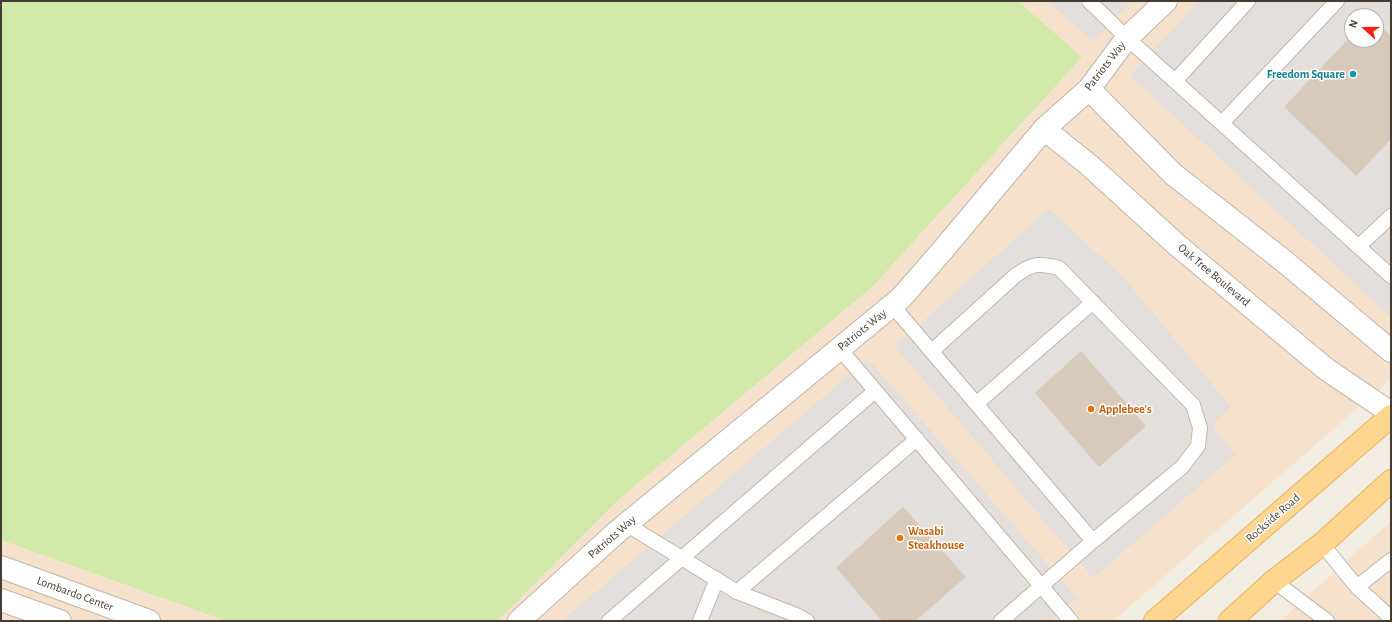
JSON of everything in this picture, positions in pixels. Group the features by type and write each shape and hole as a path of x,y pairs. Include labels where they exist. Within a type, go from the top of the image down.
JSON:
{"main road":[{"name":"Rockside Road","path":"1155,621 1391,416"},
{"path":"1230,621 1274,581 1322,544 1391,481"}],"street":[{"name":"Patriots Way","path":"519,621 626,524 901,298 1044,129 1089,89 1127,38 1166,1"},
{"path":"1089,89 1173,174 1286,262 1391,351"},
{"name":"Oak Tree Boulevard","path":"1044,129 1089,165 1177,245 1326,369 1391,413"},
{"name":"Lombardo Center","path":"1,567 149,621"},
{"path":"1,600 60,621"}],"lane":[{"path":"1090,1 1127,38 1391,276"},
{"path":"1175,81 1248,1"},
{"path":"1222,124 1336,1"},
{"path":"1358,246 1391,216"},
{"path":"932,352 1016,275 1028,266 1043,264 1059,268 1192,405 1200,428 1198,446 1182,467 1093,541 1001,621"},
{"path":"976,404 1093,302"},
{"path":"892,306 1093,541"},
{"path":"839,348 1071,621"},
{"path":"609,621 875,391"},
{"path":"737,592 916,439"},
{"path":"626,524 737,592 796,615 807,621"},
{"path":"1322,544 1357,587 1391,618"},
{"path":"1357,587 1391,560"},
{"path":"700,621 717,579"},
{"path":"1274,581 1327,621"}],"shaded area":[{"path":"1018,1 1391,1 1391,379 1113,621 497,621 618,500 872,287 1082,57"},
{"path":"1047,1 1131,1 1094,41"},
{"name":"Freedom Square","path":"1200,1 1391,1 1391,317 1130,75"},
{"path":"1049,209 1123,277 1231,407 1217,420 1214,430 1236,454 1093,578 895,346"},
{"path":"868,359 1077,598 1050,621 562,621"},
{"path":"1391,521 1391,621 1280,621"},
{"path":"1,540 226,621 1,621"}],"green space":[{"path":"1,1 1018,1 1082,57 872,287 618,500 497,621 226,621 1,540"}],"building":[{"name":"Freedom Square","path":"1384,29 1391,36 1391,139 1356,176 1284,107 1344,43 1344,48 1384,48"},
{"name":"Applebee's","path":"1081,351 1146,426 1099,467 1035,393"},
{"name":"Wasabi Steakhouse","path":"903,507 966,577 915,621 882,621 836,568"}],"place":[{"name":"Freedom Square","path":"1353,74"},
{"name":"Applebee's","path":"1091,409"},
{"name":"Wasabi Steakhouse","path":"900,538"}]}
